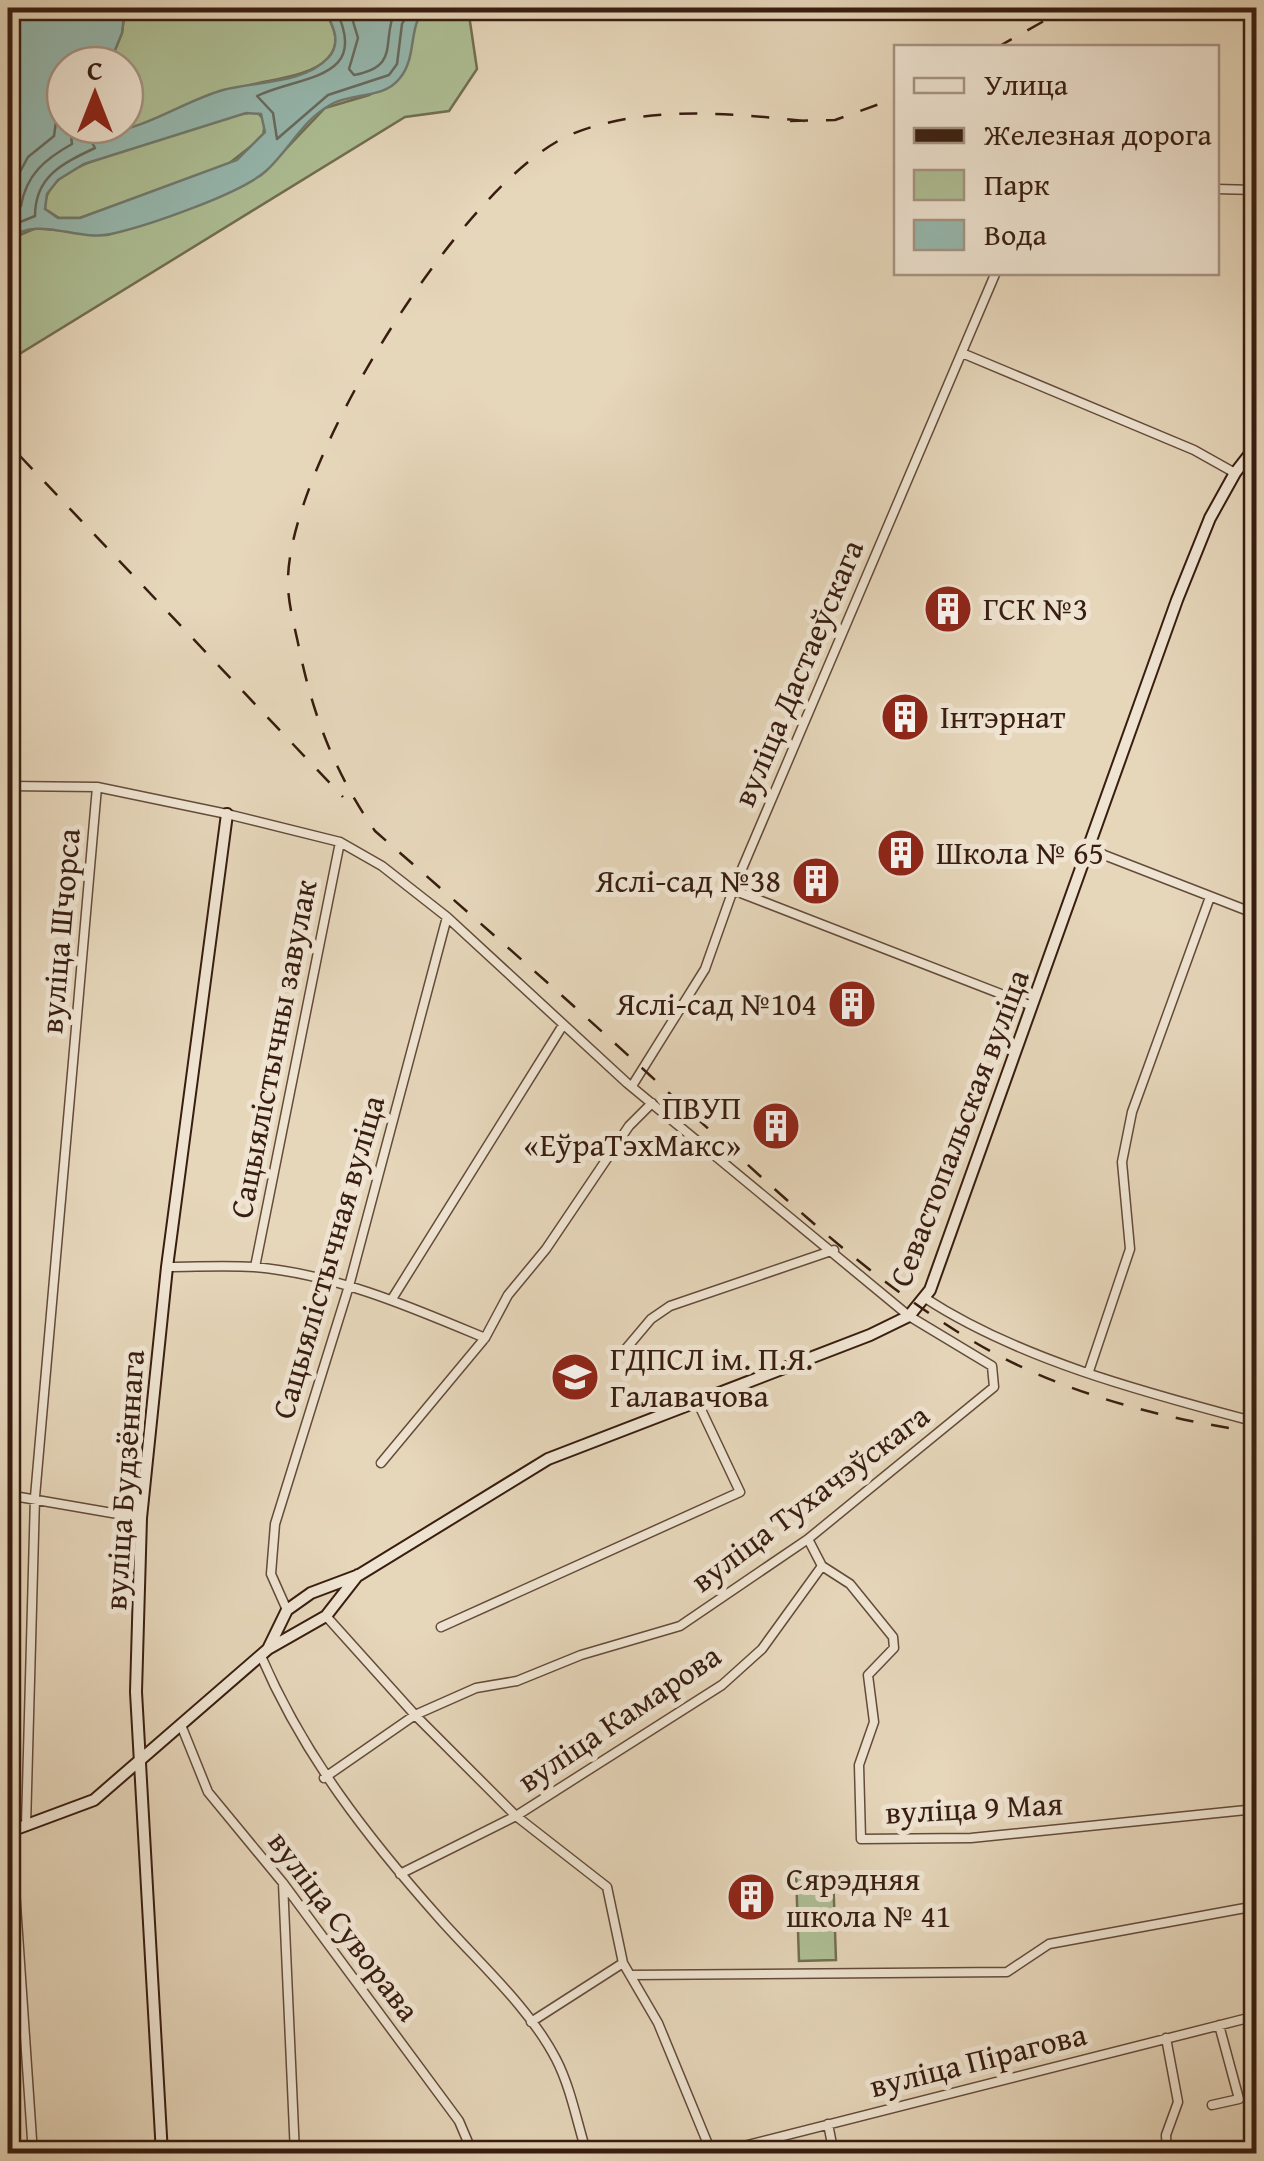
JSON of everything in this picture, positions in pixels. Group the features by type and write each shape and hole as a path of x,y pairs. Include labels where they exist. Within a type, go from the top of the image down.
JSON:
{"street":[{"path":"1219,190 1256,190"},
{"name":"вуліца Дастаеўскага","path":"630,1085 705,968 734,890 995,275"},
{"path":"962,353 1194,450 1234,473"},
{"name":"Севастопальская вуліца","path":"264,1652 287,1610 310,1593 359,1574 548,1459 908,1316 925,1298 1034,1006 1177,600 1234,473 1255,450"},
{"path":"8,786 97,787 227,814 340,842 382,866 448,916 630,1085 834,1250 908,1316"},
{"name":"вуліца Шчорса","path":"26,1826 36,1497 97,787"},
{"name":"вуліца Будзённага","path":"162,2154 136,1692 141,1518 167,1268 227,814"},
{"name":"Сацыялістычны завулак","path":"255,1267 340,842"},
{"path":"1091,846 1104,856 1256,914"},
{"path":"734,890 1034,1006"},
{"path":"1089,1372 1130,1249 1122,1162 1132,1112 1210,897"},
{"name":"Сацыялістычная вуліца","path":"287,1610 271,1574 274,1524 350,1286 448,916"},
{"path":"392,1298 563,1025"},
{"path":"382,1463 486,1338 508,1295 546,1249 629,1126 652,1103"},
{"path":"624,1352 652,1319 670,1306 834,1250"},
{"path":"167,1268 255,1267 350,1286 392,1298 486,1338"},
{"path":"925,1298 960,1320 1089,1372 1152,1394 1256,1422"},
{"name":"вуліца Тухачэўскага","path":"324,1778 415,1715 476,1688 517,1682 581,1655 680,1626 808,1539 994,1387 992,1366 908,1316"},
{"path":"440,1626 740,1492 697,1401"},
{"path":"8,1495 141,1518"},
{"name":"вуліца 9 Мая","path":"808,1539 822,1566 850,1584 893,1637 894,1648 868,1675 866,1684 874,1722 859,1765 861,1839 971,1838 1256,1810"},
{"name":"вуліца Камарова","path":"400,1874 516,1816 722,1685 762,1648 822,1566"},
{"name":"Севастопальская вуліца","path":"9,1831 94,1800 264,1652 328,1614 359,1574"},
{"path":"310,1593 326,1598 328,1614"},
{"path":"287,1610 289,1627 304,1631"},
{"name":"вуліца Камарова","path":"328,1614 415,1715 516,1816 607,1888 624,1963 658,2023 712,2154"},
{"path":"264,1652 289,1721 324,1778 400,1874 531,2022 557,2061 587,2154"},
{"name":"вуліца Суворава","path":"181,1724 208,1792 284,1883 459,2121 473,2154"},
{"path":"9,1831 33,2154"},
{"path":"284,1883 294,2154"},
{"path":"630,1976 1007,1972 1050,1944 1256,1906"},
{"path":"531,2022 624,1963"},
{"name":"вуліца Пірагова","path":"712,2154 1256,2016"},
{"path":"1212,2105 1239,2098 1218,2025"},
{"path":"1166,2038 1178,2102 1166,2135 1167,2154"},
{"path":"828,2124 834,2154"}],"green space":[{"path":"125,8 324,8 335,33 335,46 328,58 306,72 244,87 145,124 145,45 117,45"},
{"path":"424,8 468,8 477,69 449,111 405,117 8,361 8,240 36,228 107,235 223,195 261,175 325,108 369,95 402,75 412,26"},
{"path":"257,112 265,121 263,137 227,165 80,218 59,218 45,209 52,187 77,168 127,148"},
{"path":"833,1872 836,1960 799,1961 796,1873"}],"water":[{"path":"8,8 125,8 117,45 45,45 45,145 144,145 84,164 58,180 47,194 45,209 58,218 80,218 237,160 265,132 261,114 246,113 145,145 145,122 223,90 293,77 318,66 335,46 335,33 324,8 424,8 400,78 385,90 339,101 321,111 274,163 253,180 192,208 111,234 84,235 44,229 19,233 8,240"}],"railway":[{"path":"1001,45 1067,8"},
{"path":"790,121 835,120 894,99"},
{"path":"805,121 658,115 572,134 529,161 482,207 434,265 349,402 316,470 295,532 289,598 318,718 336,764 375,831 786,1200 897,1290 976,1343 1041,1376 1148,1411 1256,1432"},
{"path":"20,456 343,797"}],"place":[{"name":"ГСК №3","path":"948,609"},
{"name":"Інтэрнат","path":"905,717"},
{"name":"Школа № 65","path":"901,853"},
{"name":"Яслі-сад №38","path":"816,881"},
{"name":"Яслі-сад №104","path":"852,1004"},
{"name":"ПВУП «ЕўраТэхМакс»","path":"776,1126"},
{"name":"ГДПСЛ ім. П.Я. Галавачова","path":"575,1377"},
{"name":"Сярэдняя школа № 41","path":"751,1897"}]}
